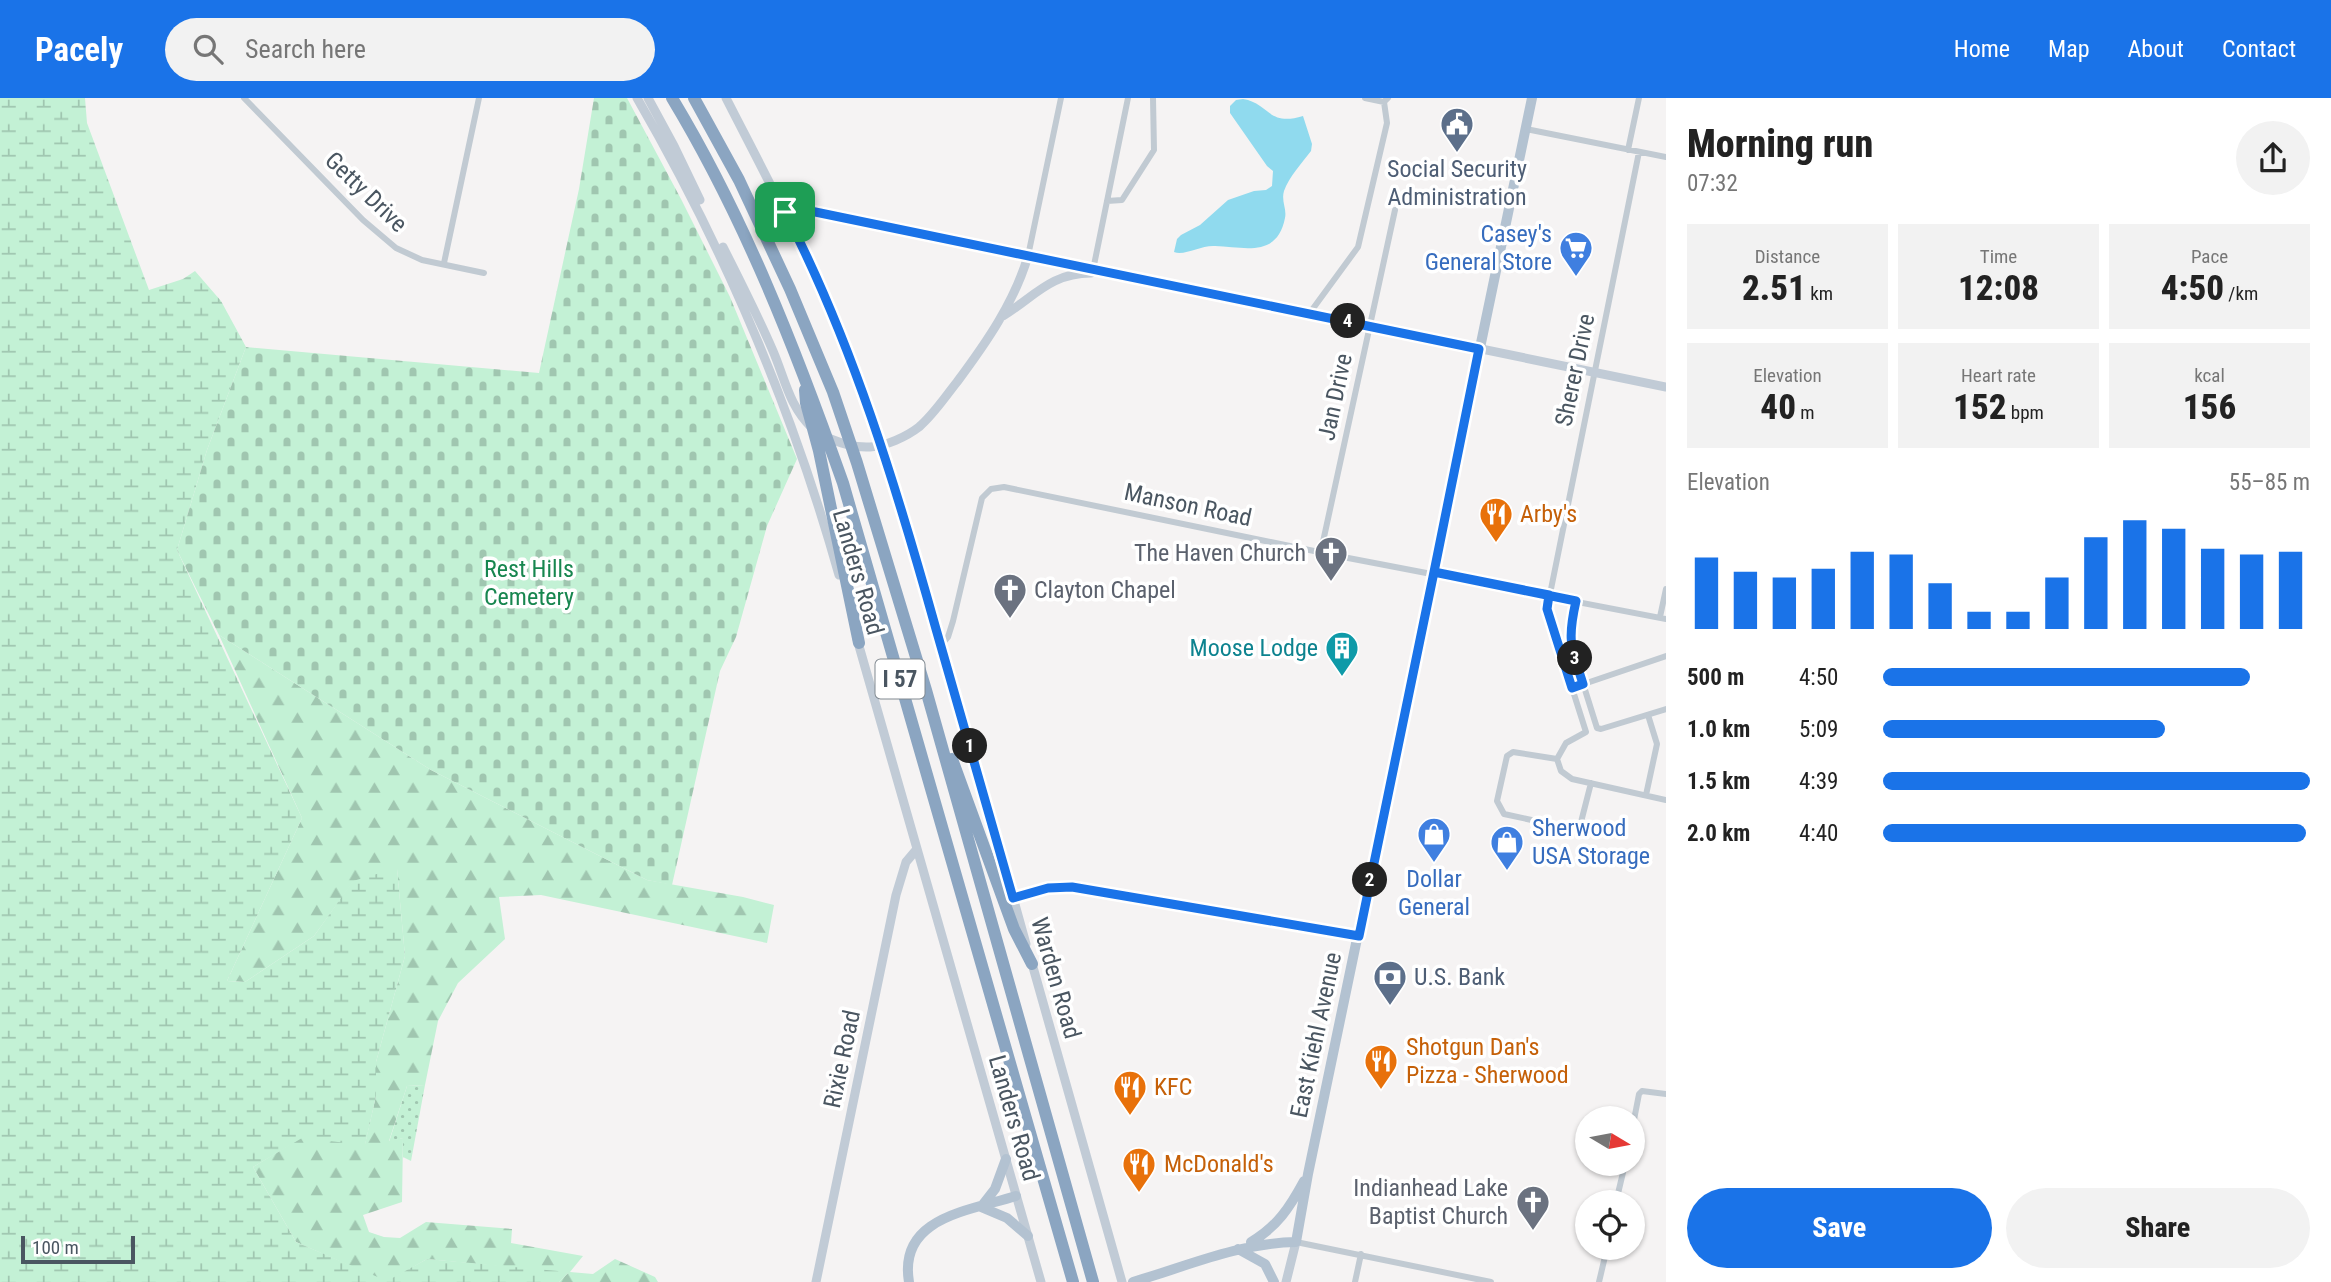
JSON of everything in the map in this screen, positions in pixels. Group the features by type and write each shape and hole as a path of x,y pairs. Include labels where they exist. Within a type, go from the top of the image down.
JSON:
{"highway":[{"name":"I 57","path":"672,98 758,263 805,376 858,532 1073,1282"},
{"name":"I 57","path":"694,98 727,157 766,237 814,345 857,463 926,690 1093,1282"},
{"path":"805,376 806,403 819,451 859,643"},
{"path":"926,690 1014,929 1032,964"}],"main road":[{"name":"Landers Road","path":"637,98 695,202 726,266 801,450 859,643 1041,1282"},
{"path":"648,98 774,353 788,396 800,416 819,434 841,443 871,447 893,441 916,429 930,416 1000,318 1014,296 1028,256"},
{"name":"Warden Road","path":"726,98 785,212 839,331 894,482 1122,1282"},
{"name":"East Kiehl Avenue","path":"1286,1282 1532,98"},
{"path":"785,212 796,208 1666,387"},
{"path":"1000,318 1054,280 1074,273 1111,273"},
{"name":"Rixie Road","path":"816,1282 896,895 906,862 917,849"},
{"path":"981,1207 995,1189 1006,1159"},
{"path":"1238,1249 1268,1232 1282,1218 1308,1174"},
{"path":"909,1282 906,1266 909,1254 921,1233 945,1218 1016,1196"},
{"path":"981,1207 1007,1218 1028,1236"},
{"path":"1137,1281 1238,1249 1267,1242 1296,1241"},
{"path":"1238,1249 1265,1265 1274,1282"}],"street":[{"name":"Getty Drive","path":"244,98 382,237 409,255 484,273"},
{"path":"444,263 479,98"},
{"path":"1028,256 1061,98"},
{"path":"1093,270 1128,98"},
{"path":"1107,201 1122,200 1154,150 1153,98"},
{"path":"1309,314 1357,247 1387,122 1386,100 1365,98"},
{"path":"1628,150 1639,98"},
{"path":"1526,128 1666,157"},
{"name":"Sherer Drive","path":"1586,732 1547,609 1639,152"},
{"name":"Jan Drive","path":"1321,551 1395,210"},
{"name":"Manson Road","path":"941,645 948,637 953,621 982,498 991,489 998,487 1663,618"},
{"path":"1663,618 1666,589"},
{"path":"1576,601 1569,631 1572,650 1597,728"},
{"path":"1554,632 1569,631"},
{"path":"1561,653 1572,650"},
{"path":"1572,688 1666,656"},
{"path":"1666,709 1586,732 1566,743 1557,760 1561,771 1573,779 1666,800"},
{"path":"1646,795 1657,744 1648,715"},
{"path":"1557,760 1513,752 1507,756 1497,801 1504,814 1573,829 1580,826 1591,783"},
{"path":"1013,898 1048,888 1072,887 1359,936"},
{"path":"1637,1106 1639,1094 1646,1090 1666,1094"},
{"path":"1296,1241 1491,1282"},
{"path":"1355,1282 1362,1254"},
{"path":"1599,1282 1604,1260"}],"green space":[{"path":"0,98 85,98 87,123 149,290 183,279 195,271 221,301 246,347 207,450 177,550 302,818 227,981 245,982 314,936 353,881 397,868 405,956 376,1062 376,1096 365,1145 302,1138 253,1167 296,1242 387,1281 427,1259 569,1272 559,1282 0,1282"},
{"name":"Rest Hills Cemetery","path":"594,98 627,98 730,297 797,459 767,526 736,637 720,671 672,885 647,880 431,770 219,635 177,550 207,450 246,347 539,373 579,189"},
{"path":"219,635 431,770 647,880 774,905 767,943 541,895 499,897 505,939 458,983 438,1021 425,1085 407,1086 389,1141 403,1138 402,1202 363,1215 369,1232 384,1237 400,1238 426,1222 512,1229 511,1243 583,1256 570,1272 593,1274 615,1259 655,1277 658,1282 559,1282 568,1273 427,1259 387,1282 296,1242 253,1167 302,1137 365,1144 376,1096 376,1062 405,956 397,869 353,882 314,936 245,982 227,981 302,818"},
{"path":"425,1085 411,1161 403,1157 403,1138 389,1142 407,1086"}],"water":[{"path":"1236,100 1252,101 1275,117 1291,119 1303,116 1312,144 1311,151 1292,175 1284,191 1285,215 1281,231 1267,245 1258,247 1210,246 1183,253 1174,252 1177,239 1181,235 1200,225 1228,200 1272,186 1273,171 1230,113 1230,106"}],"place":[{"name":"Social Security Administration","path":"1457,154"},
{"name":"Casey's General Store","path":"1576,278"},
{"name":"Arby's","path":"1496,544"},
{"name":"The Haven Church","path":"1331,583"},
{"name":"Clayton Chapel","path":"1010,620"},
{"name":"Moose Lodge","path":"1342,678"},
{"name":"Dollar General","path":"1434,864"},
{"name":"Sherwood USA Storage","path":"1507,872"},
{"name":"U.S. Bank","path":"1390,1007"},
{"name":"Shotgun Dan's Pizza - Sherwood","path":"1381,1091"},
{"name":"KFC","path":"1130,1117"},
{"name":"McDonald's","path":"1139,1194"},
{"name":"Indianhead Lake Baptist Church","path":"1533,1232"}],"route":[{"path":"785,212 796,208 1479,349 1434,572 1528,591 1549,595 1576,601 1569,631 1583,684 1572,688 1547,609 1549,595 1434,572 1359,936 1072,887 1048,888 1013,898 894,482 839,331 785,212"}]}
